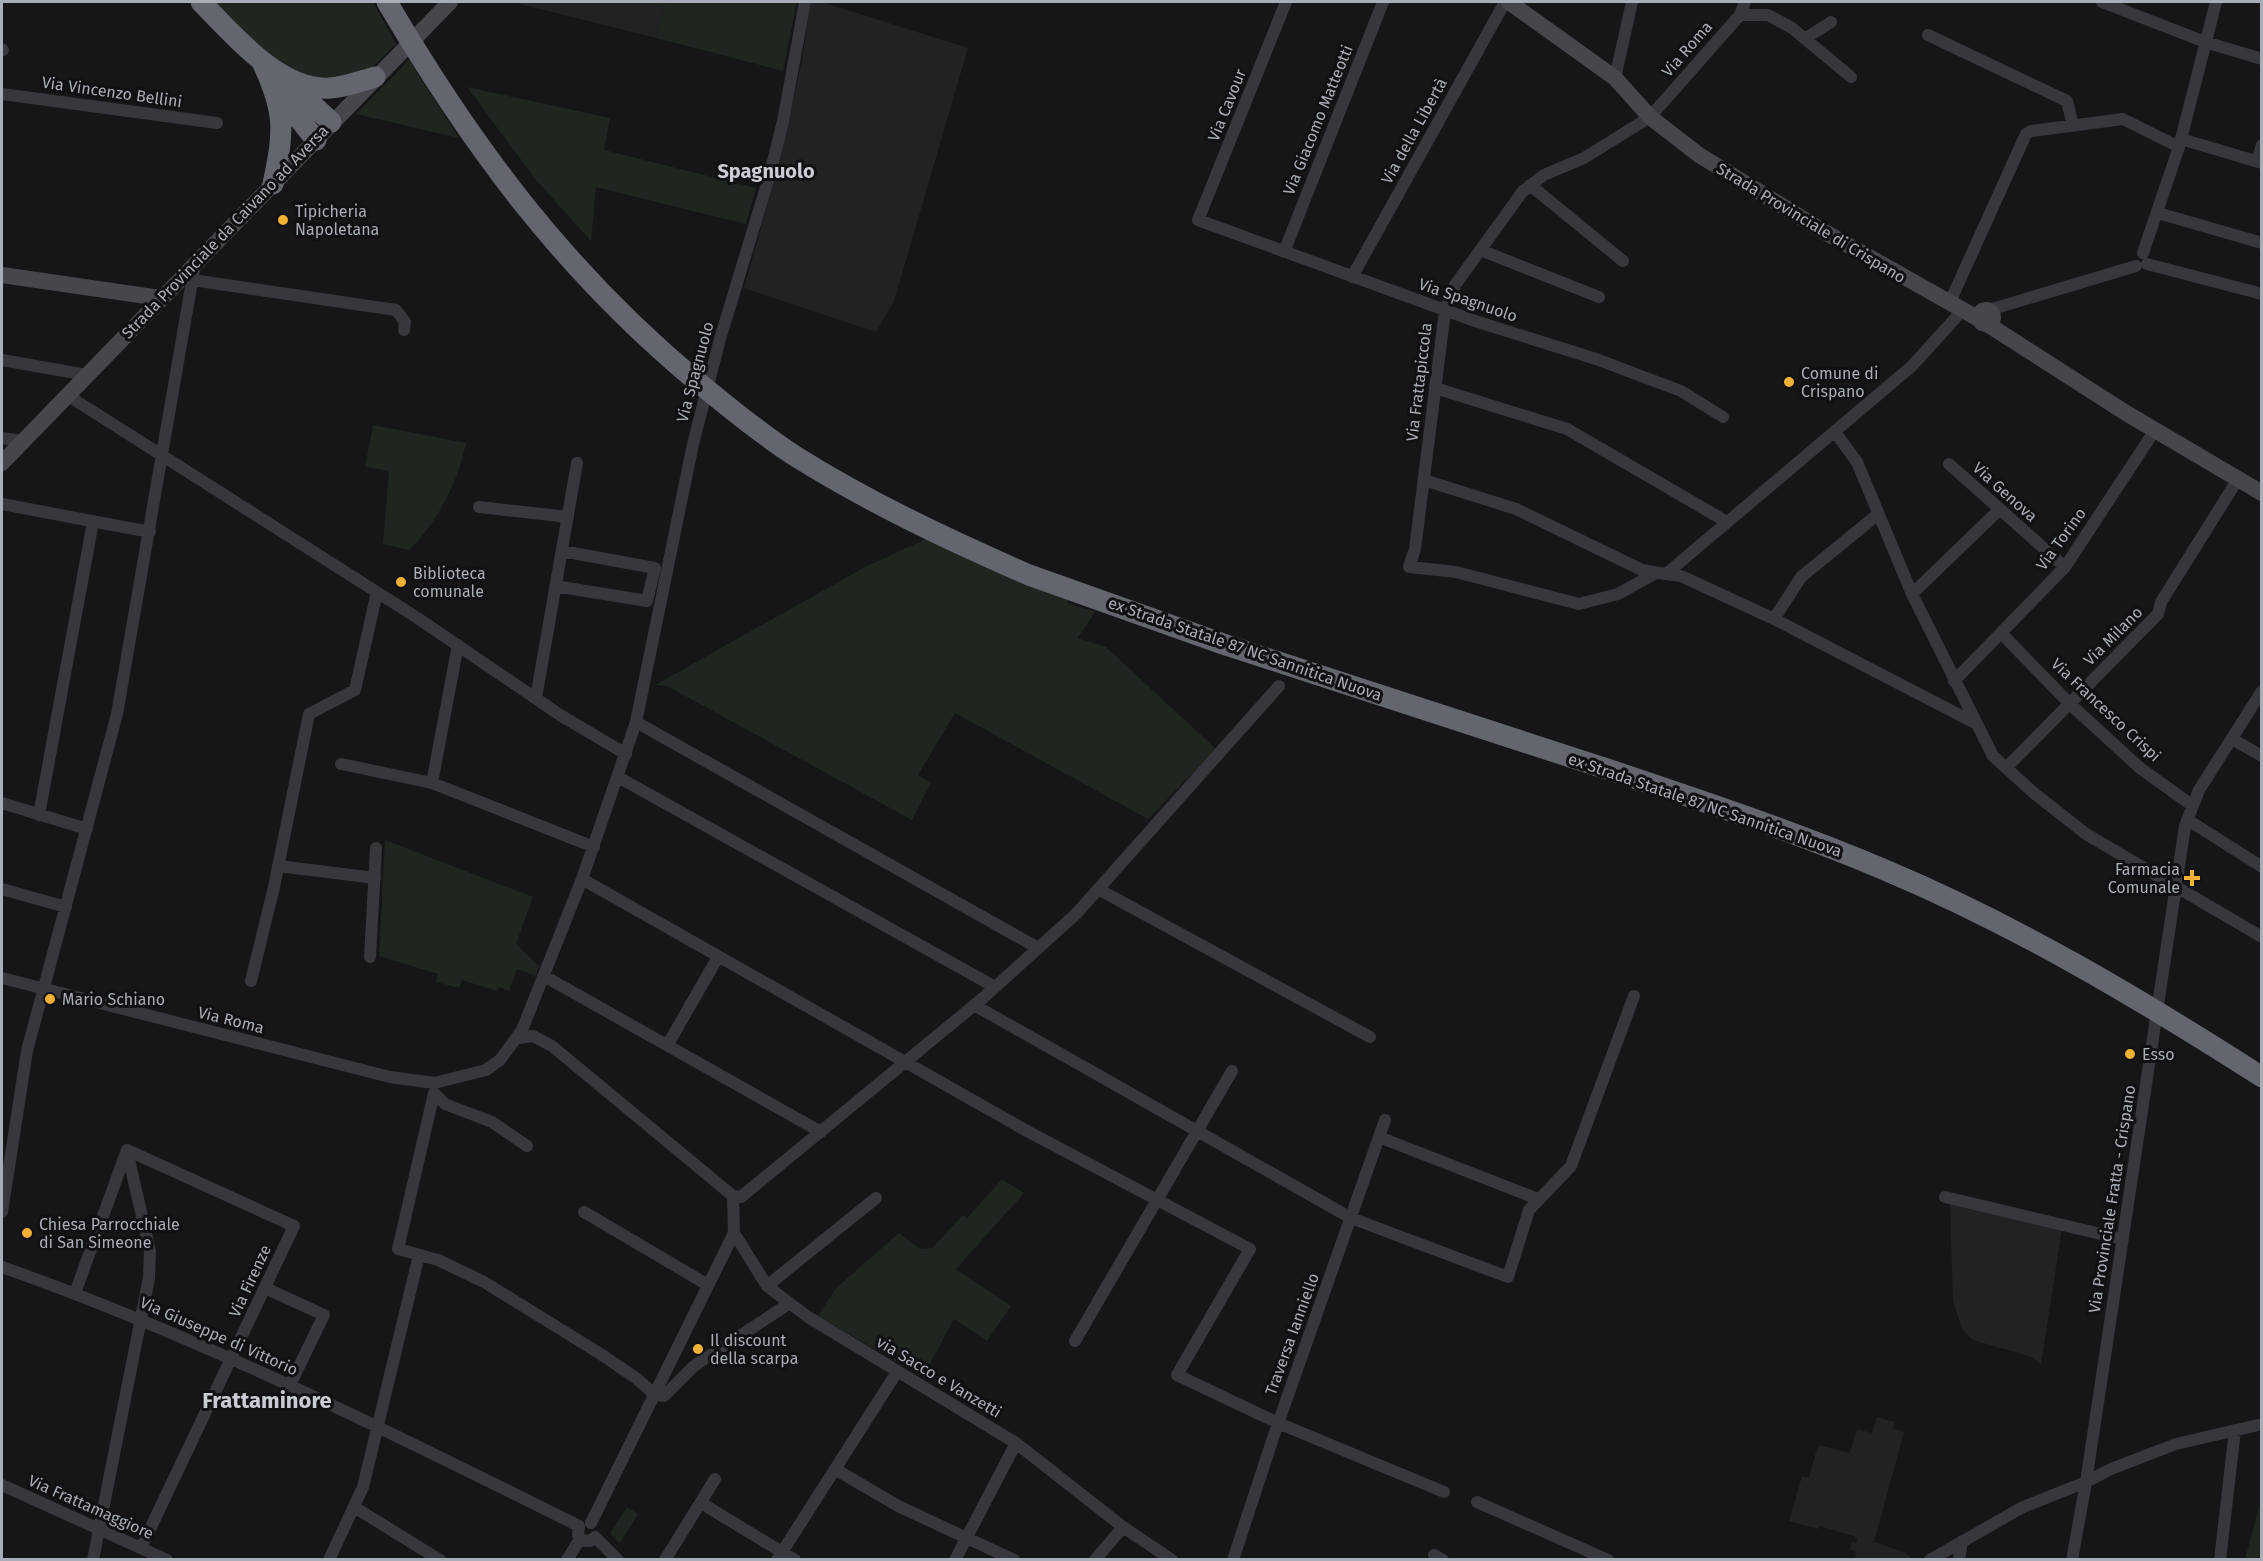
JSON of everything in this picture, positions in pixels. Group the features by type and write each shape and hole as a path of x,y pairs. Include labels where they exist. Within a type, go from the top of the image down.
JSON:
{"highway":[{"path":"201,2 262,62 316,140"},
{"name":"ex Strada Statale 87 NC Sannitica Nuova","path":"387,2 428,73 490,163 542,229 624,318 726,405 794,455 870,501 1029,575 1223,644 1761,821 1885,870 1975,911 2076,962 2262,1077"},
{"path":"278,82 329,88 375,76"},
{"path":"278,82 300,94 331,122"},
{"path":"273,184 282,131 278,82"}],"street":[{"name":"Strada Provinciale da Caivano ad Aversa","path":"2,463 160,298 194,272 331,122 450,2"},
{"name":"Via Spagnuolo","path":"544,976 594,847 636,722 693,444 720,339 772,163 805,2"},
{"name":"Via Cavour","path":"1198,220 1286,2"},
{"name":"Via Giacomo Matteotti","path":"1284,252 1383,2"},
{"name":"Strada Provinciale di Crispano","path":"1507,2 1615,78 1650,117 1730,176 1955,308 1985,318 2155,430 2262,493"},
{"name":"Via della Libertà","path":"1352,277 1507,2"},
{"path":"1615,78 1632,2"},
{"name":"Via Roma","path":"1650,117 1740,15 1745,2"},
{"path":"2102,2 2130,7 2205,42 2262,59"},
{"path":"2142,261 2180,143 2216,2"},
{"path":"1740,15 1768,15 1792,28 1851,77"},
{"path":"1806,38 1831,22"},
{"path":"1928,35 2067,101 2073,125"},
{"name":"Via Vincenzo Bellini","path":"2,94 217,123"},
{"name":"Via Frattapiccola","path":"1650,117 1584,158 1544,175 1530,185 1509,208 1455,285 1445,311 1415,549 1409,567 1456,572 1580,604 1618,594 1660,574"},
{"path":"1660,574 1727,522 1912,366 1955,308 2026,134 2031,131 2122,119 2180,143 2259,162 2262,145"},
{"path":"1530,185 1623,261"},
{"path":"2158,213 2262,243"},
{"name":"Via Spagnuolo","path":"1198,220 1445,311 1681,391 1723,417"},
{"path":"1480,250 1599,297"},
{"path":"1985,318 2142,261 2262,294"},
{"path":"2,1212 25,1063 117,714 194,272 396,310 405,322 404,330"},
{"path":"2,275 160,298"},
{"path":"2,360 87,375"},
{"path":"1435,388 1567,429 1727,522"},
{"path":"68,395 626,754"},
{"name":"Via Torino","path":"1954,681 2065,567 2155,430"},
{"path":"1834,432 1857,462 1912,594 1993,756 2086,834 2262,937"},
{"path":"2,438 23,441"},
{"path":"536,698 577,463"},
{"name":"Via Genova","path":"1949,464 2065,567"},
{"name":"Via Milano","path":"2006,768 2158,614 2161,602 2238,479"},
{"path":"1424,480 1516,508 1660,574 1681,576 1774,620 1975,723"},
{"path":"2,504 150,532"},
{"path":"479,507 568,517"},
{"path":"1912,594 2000,509"},
{"path":"1774,620 1800,577 1878,515"},
{"path":"39,815 93,522"},
{"path":"555,586 647,601 655,568 561,551"},
{"path":"251,981 278,866 309,714 355,690 377,592"},
{"name":"Via Francesco Crispi","path":"2001,633 2070,704 2140,768 2193,806"},
{"path":"432,783 458,645"},
{"path":"518,1038 525,1036 540,1038 575,1063 733,1196 741,1197 974,1005 1076,914 1279,686"},
{"name":"Via Provinciale Fratta - Crispano","path":"2072,1560 2086,1482 2175,885 2187,820 2199,790 2262,691"},
{"path":"636,722 1038,948"},
{"path":"2232,739 2262,756"},
{"path":"341,764 432,783 594,847"},
{"path":"618,777 995,987"},
{"path":"2,803 87,830"},
{"path":"2187,820 2262,867"},
{"path":"370,957 376,848"},
{"path":"278,866 375,879"},
{"path":"582,879 906,1062 1250,1249 1177,1375 1278,1423 1444,1492"},
{"path":"2,889 66,907"},
{"path":"1098,889 1370,1037"},
{"path":"668,1044 718,957"},
{"path":"544,976 821,1132"},
{"name":"Via Roma","path":"2,978 434,1088 453,1079 486,1070 500,1060 518,1038 544,976"},
{"path":"974,1005 1199,1130 1351,1218 1508,1277 1529,1210 1571,1166 1634,996"},
{"path":"1075,1341 1232,1071"},
{"path":"434,1088 445,1104 492,1122 527,1146"},
{"path":"434,1088 398,1250 438,1260 484,1282 599,1353 636,1378 654,1394 663,1396 687,1372 790,1303"},
{"name":"Traversa Ianniello","path":"1233,1560 1278,1423 1385,1120"},
{"path":"1379,1137 1538,1199"},
{"path":"75,1293 127,1150"},
{"path":"93,1560 149,1278 150,1251 127,1150"},
{"name":"Via Firenze","path":"127,1150 294,1226 141,1548"},
{"path":"567,1560 670,1363 734,1233 733,1196"},
{"path":"1945,1197 2122,1239"},
{"path":"767,1286 876,1198"},
{"path":"584,1212 708,1284"},
{"name":"via Sacco e Vanzetti","path":"734,1233 767,1286 897,1372 1016,1443 1123,1527 1172,1560"},
{"path":"329,1560 363,1487 419,1256"},
{"name":"Via Giuseppe di Vittorio","path":"2,1267 140,1318 290,1385 583,1529"},
{"path":"265,1288 324,1315 290,1385"},
{"path":"670,1363 687,1372"},
{"path":"779,1555 897,1372"},
{"path":"1930,1560 2023,1507 2086,1482 2111,1469 2176,1444 2262,1424"},
{"path":"2220,1560 2235,1430"},
{"path":"955,1560 1016,1443"},
{"path":"834,1469 898,1506 968,1536 1014,1560"},
{"path":"665,1560 715,1479"},
{"name":"Via Frattamaggiore","path":"2,1485 167,1560"},
{"path":"1478,1502 1608,1560"},
{"path":"701,1503 779,1555 795,1560"},
{"path":"354,1507 440,1560"},
{"path":"1095,1560 1123,1527"},
{"path":"583,1529 587,1541 595,1537 618,1560"},
{"path":"1959,1560 1962,1541"}],"shaded area":[{"path":"211,2 373,2 396,44 368,71 321,85 268,56"},
{"path":"512,2 642,2 665,7 656,38"},
{"path":"642,2 797,2 783,71 656,38 665,7"},
{"path":"811,2 822,2 968,48 894,301 876,332 744,288 777,170 801,65"},
{"path":"409,60 459,138 356,114"},
{"path":"467,87 610,118 604,150 756,188 746,224 596,187 591,241 536,180"},
{"path":"373,425 466,443 458,472 445,501 429,527 409,550 383,544 389,471 365,467"},
{"path":"926,539 1068,598 1067,603 1095,612 1078,638 1106,647 1216,749 1148,819 955,713 918,775 931,783 912,820 667,686 655,685 865,567"},
{"path":"385,840 533,897 516,944 539,966 536,976 517,969 509,991 499,987 497,991 462,980 459,988 436,982 438,974 379,956"},
{"path":"1002,1179 1024,1193 956,1269 1011,1306 987,1341 954,1319 923,1377 818,1316 836,1288 899,1233 920,1249 932,1248 963,1215 967,1218"},
{"path":"1950,1204 2062,1229 2041,1365 2032,1357 1973,1340 1962,1329 1953,1301"},
{"path":"1877,1417 1894,1422 1893,1428 1904,1432 1874,1542 1906,1553 1911,1559 1855,1559 1856,1552 1850,1550 1852,1542 1856,1543 1857,1540 1854,1536 1819,1526 1818,1529 1789,1521 1802,1476 1809,1478 1818,1445 1850,1453 1857,1429 1872,1433"},
{"path":"2261,1500 2261,1559 2245,1559"},
{"path":"627,1507 638,1514 620,1543 610,1534"}],"place":[{"name":"Tipicheria Napoletana","path":"283,220"},
{"name":"Comune di Crispano","path":"1789,382"},
{"name":"Biblioteca comunale","path":"401,582"},
{"name":"Farmacia Comunale","path":"2192,878"},
{"name":"Mario Schiano","path":"50,999"},
{"name":"Esso","path":"2130,1054"},
{"name":"Chiesa Parrocchiale di San Simeone","path":"27,1233"},
{"name":"Il discount della scarpa","path":"698,1349"}],"district":[{"name":"Spagnuolo","path":"766,171"},
{"name":"Frattaminore","path":"267,1400"}]}
